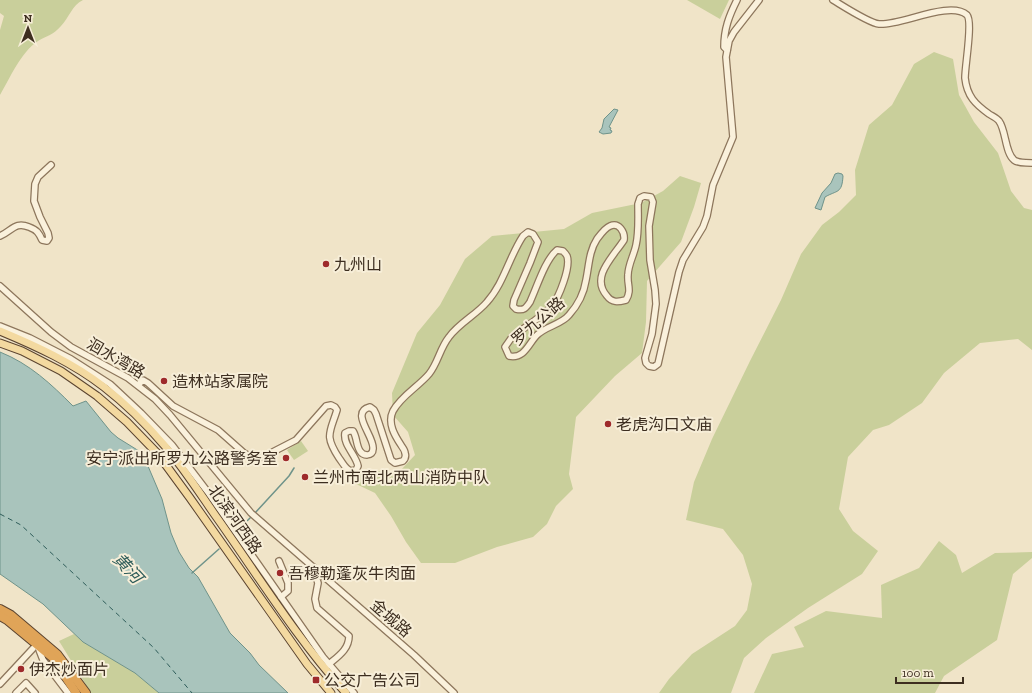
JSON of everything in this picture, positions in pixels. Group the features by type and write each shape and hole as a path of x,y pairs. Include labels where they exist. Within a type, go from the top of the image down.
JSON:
{"highway":[{"path":"0,609 11,615 53,658 76,693"},
{"path":"0,616 57,654 86,693"}],"main road":[{"name":"北滨河西路","path":"0,331 66,362 104,387 134,414 165,446 315,657 327,666 346,693"},
{"name":"北滨河西路","path":"0,343 22,351 60,371 97,396 127,422 157,453 307,664 331,693"}],"street":[{"path":"727,50 724,47 724,35 727,22 737,0"},
{"name":"罗九公路","path":"138,385 143,380 148,383 173,406 218,430 244,453 251,457 258,458 296,440 326,406 331,405 337,410 329,434 329,440 347,470 351,472 356,470 358,466 357,461 344,438 345,433 349,430 353,431 356,435 358,448 364,455 372,453 374,449 373,444 361,418 362,412 365,408 370,407 376,414 391,460 398,463 403,461 405,458 405,453 392,429 392,414 396,407 431,371 449,336 486,304 494,293 523,236 528,232 534,234 538,242 514,300 513,306 516,309 521,310 526,308 553,254 558,250 563,251 567,256 567,262 561,289 552,305 512,337 504,347 509,356 514,357 519,356 535,336 541,331 562,322 574,309 584,290 593,246 597,238 610,226 616,226 622,229 624,240 604,268 601,274 600,284 603,292 613,302 626,300 629,294 629,266 638,238 638,204 640,198 644,196 651,197 653,202 649,226 649,240 656,304 652,334 645,358 646,363 649,366 654,367 658,364 683,260 703,227 707,216 713,185 733,137 726,57 729,41 734,32 759,0"},
{"path":"833,0 878,24 889,23 944,10 958,10 968,16 970,25 965,64 965,79 969,95 977,106 999,120 1010,153 1014,160 1023,163 1032,163"},
{"path":"0,236 18,225 23,225 39,232 42,240 47,241 49,238 48,233 34,202 38,177 51,165"},
{"name":"洄水湾路","path":"0,286 51,332 71,347 138,385 155,399 256,517"},
{"path":"0,326 30,338 71,359 110,384 172,445 207,491 327,666 354,693"},
{"name":"金城路","path":"256,517 414,655 454,693"},
{"path":"279,561 288,583 288,591 281,597"},
{"path":"312,566 318,583 315,599 317,608 349,636 349,641 346,648 327,666"},
{"path":"0,684 39,643"},
{"path":"39,643 43,660 68,693"},
{"path":"16,693 26,683 35,693"}],"green space":[{"path":"0,0 83,0 73,8 64,23 58,29 52,34 38,41 26,52 16,66 0,95 0,30 4,16 0,13"},
{"path":"687,0 729,0 720,19"},
{"path":"934,52 953,59 959,95 974,122 998,153 1011,191 1024,208 1032,210 1032,350 1018,339 980,343 944,373 922,403 889,425 873,430 848,457 839,509 853,531 878,551 862,574 808,608 766,638 744,658 731,693 659,693 669,679 692,654 735,626 747,610 752,584 743,555 723,529 686,520 694,482 712,439 781,300 801,254 822,225 839,212 856,195 855,170 869,125 892,105 914,64"},
{"path":"680,176 701,183 694,207 681,242 647,281 646,322 642,353 615,376 576,417 569,474 573,489 556,506 547,524 533,537 497,547 455,563 421,563 375,493 354,483 352,475 374,471 400,471 415,455 408,432 393,415 392,393 417,333 440,305 465,259 492,236 564,229 592,213 641,203 663,191"},
{"path":"301,441 308,451 294,460 287,450"},
{"path":"939,541 956,555 962,573 995,553 1032,552 1032,558 1013,574 997,640 944,676 935,693 754,693 772,654 804,647 794,627 826,611 882,618 881,585 919,568"},
{"path":"74,634 83,642 135,673 159,693 91,693 59,641"}],"water":[{"path":"614,109 618,110 609,127 612,131 611,133 603,134 599,132 602,128 604,119"},
{"path":"835,174 842,174 843,176 840,189 825,197 821,210 815,208 822,193 831,183"},
{"name":"黄河","path":"0,352 21,362 40,375 73,406 86,401 111,432 139,451 145,459 162,499 171,533 179,552 189,568 198,577 230,633 250,653 259,665 288,693 159,693 135,673 83,642 43,604 0,574"}],"waterway":[{"path":"255,513 289,476 294,468"},
{"path":"237,531 252,516"},
{"path":"192,573 219,549"}],"ferry route":[{"path":"0,514 21,525 154,648 192,693"}],"place":[{"name":"九州山","path":"326,264"},
{"name":"造林站家属院","path":"164,381"},
{"name":"老虎沟口文庙","path":"608,424"},
{"name":"安宁派出所罗九公路警务室","path":"286,458"},
{"name":"兰州市南北两山消防中队","path":"305,477"},
{"name":"吾穆勒蓬灰牛肉面","path":"280,573"},
{"name":"伊杰炒面片","path":"21,669"},
{"name":"公交广告公司","path":"316,680"}]}
